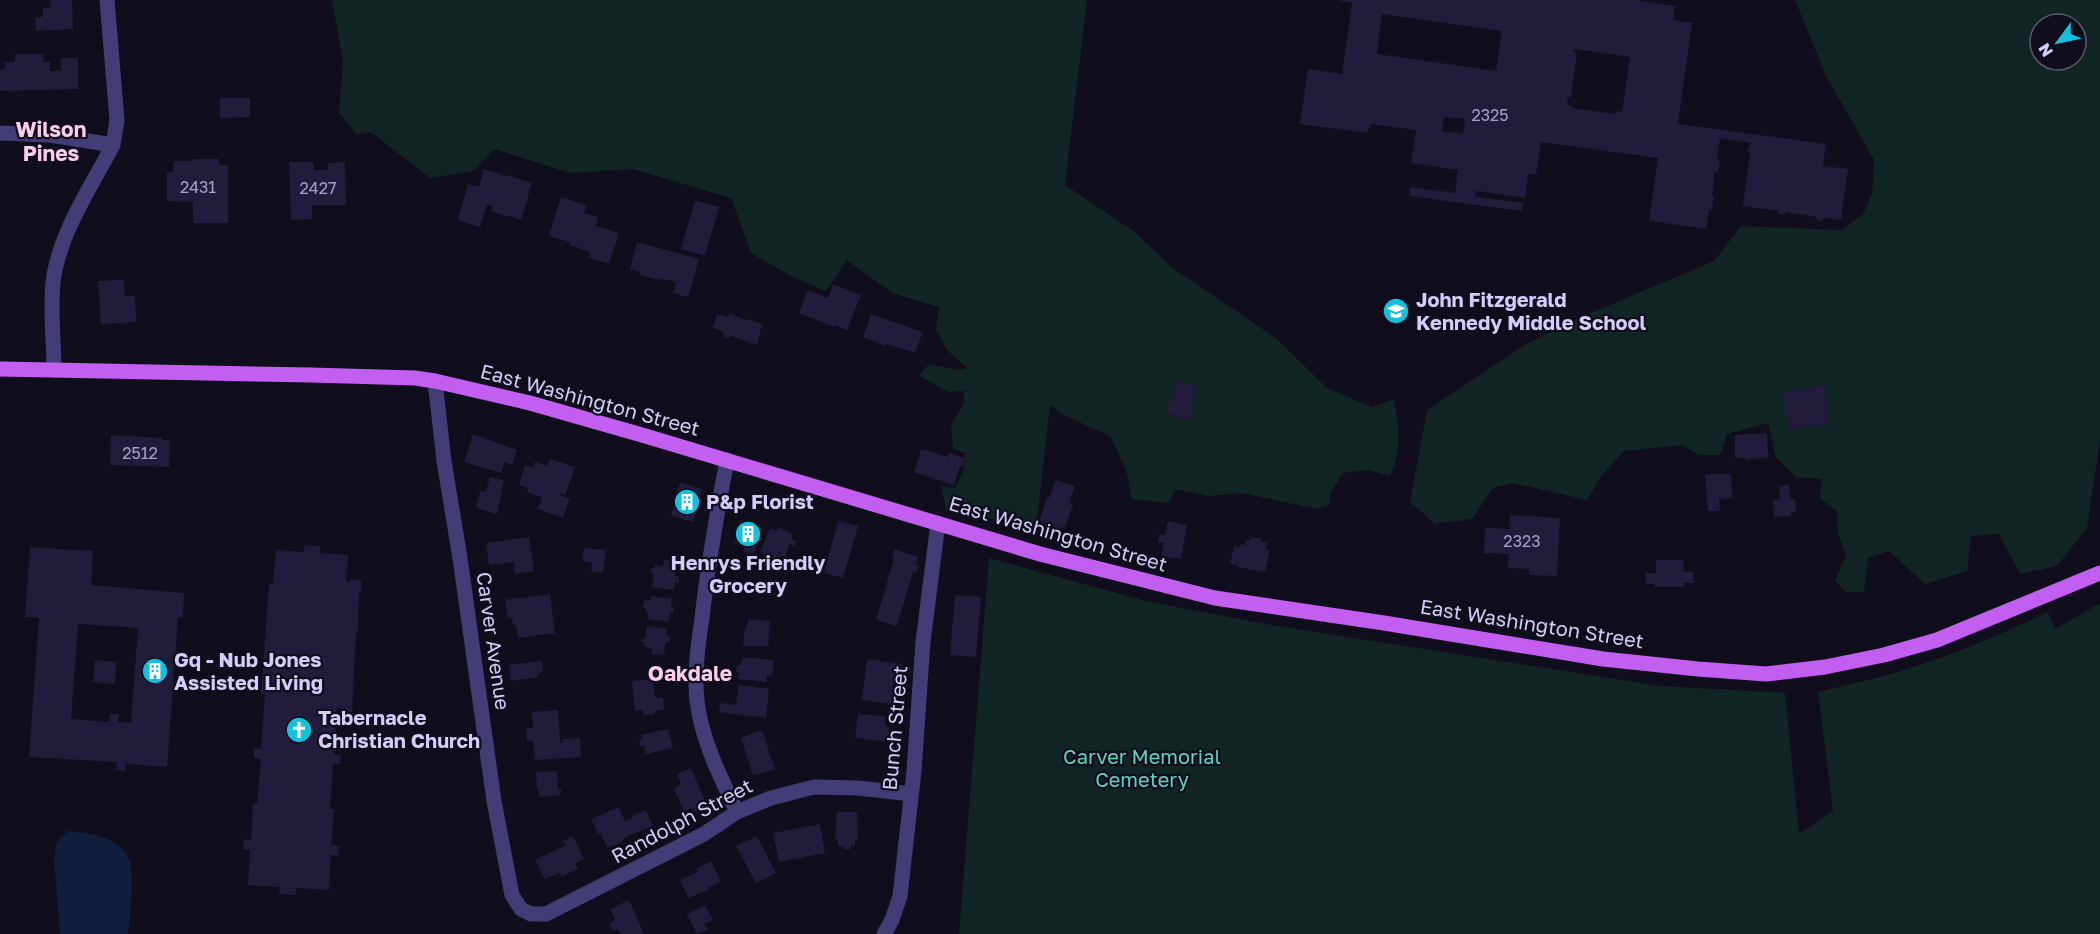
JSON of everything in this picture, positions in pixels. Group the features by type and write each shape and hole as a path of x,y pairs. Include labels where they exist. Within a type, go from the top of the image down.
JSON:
{"main road":[{"name":"East Washington Street","path":"0,369 323,375 415,378 435,381 530,403 1051,556 1215,598 1603,658 1698,669 1766,674 1825,668 1884,655 1937,640 2100,573"}],"street":[{"path":"54,370 53,284 56,267 64,239 113,145 117,120 107,0"},
{"path":"0,133 50,135 113,145"},
{"name":"Carver Avenue","path":"435,381 444,461 494,801 512,895 518,905"},
{"path":"727,460 709,558 697,655 697,699 703,731 714,763 737,812"},
{"name":"Bunch Street","path":"884,934 892,920 900,896 923,642 938,523"},
{"name":"Randolph Street","path":"518,905 531,914 546,914 704,834 737,812 771,798 814,787 858,788 911,794"}],"green space":[{"path":"332,0 1087,0 1065,185 1135,232 1170,266 1277,339 1327,388 1372,407 1394,399 1398,448 1390,476 1368,470 1343,473 1331,492 1329,505 1317,509 1242,493 1208,496 1176,489 1168,503 1132,499 1126,470 1111,437 1060,413 1050,405 1036,530 984,517 977,521 946,509 941,486 955,488 964,469 965,453 953,449 951,426 964,403 964,391 949,392 919,376 929,364 957,370 967,368 947,350 936,330 939,307 892,293 847,260 826,291 793,277 751,253 731,198 633,169 570,173 495,149 473,171 430,178 371,132 356,134 339,113 343,61"},
{"path":"1795,0 2100,0 2100,439 2087,528 2057,566 2020,574 1999,534 1971,536 1967,571 1925,584 1889,551 1868,558 1864,592 1846,592 1835,581 1846,556 1838,533 1837,512 1820,498 1822,479 1796,477 1776,457 1768,423 1727,434 1720,455 1699,455 1682,445 1624,451 1602,475 1587,500 1513,483 1493,488 1472,519 1435,524 1410,502 1427,410 1526,344 1586,315 1714,261 1741,226 1842,230 1863,214 1872,194 1874,160 1826,76"},
{"name":"Carver Memorial Cemetery","path":"989,558 1146,601 1266,624 1660,686 1785,693 1799,834 1833,811 1818,692 1920,665 2048,612 2055,629 2100,603 2100,934 959,934"}],"water":[{"path":"68,831 103,838 119,846 125,852 132,875 128,934 60,934 54,858 57,842"}],"building":[{"path":"50,0 72,0 73,29 36,31 35,17 43,17 43,8 51,7"},
{"path":"1338,0 1635,0 1675,6 1673,20 1692,23 1678,124 1826,144 1823,166 1848,169 1841,220 1823,218 1822,221 1816,220 1817,217 1785,212 1785,215 1778,214 1779,211 1743,206 1750,153 1747,151 1751,143 1720,138 1717,160 1720,161 1718,173 1715,172 1712,209 1709,209 1706,229 1649,221 1658,158 1541,142 1536,175 1528,174 1525,198 1476,191 1475,197 1523,203 1522,211 1409,196 1410,187 1455,193 1458,170 1411,163 1416,130 1371,124 1367,133 1300,124 1308,69 1342,74 1352,3","holes":["1382,14 1502,31 1496,71 1377,54","1574,49 1630,57 1622,112 1615,111 1615,114 1572,108 1567,105 1568,97 1571,97 1577,53","1444,117 1465,119 1463,134 1442,131"]},
{"path":"15,54 43,54 43,62 50,62 50,71 61,71 61,58 78,58 78,89 0,91 0,70 5,69 5,62 15,62"},
{"path":"220,98 250,98 250,117 220,118"},
{"path":"194,159 219,159 219,165 228,165 228,223 193,223 193,202 167,201 167,172 173,172 173,161 194,161"},
{"path":"289,162 313,162 314,170 328,170 328,163 345,162 346,205 312,205 312,219 291,220"},
{"path":"484,169 532,183 521,220 491,211 493,206 487,205 480,227 458,220 468,184 479,187"},
{"path":"561,197 586,205 584,213 598,217 596,226 619,233 609,264 588,257 590,252 569,245 570,242 549,236"},
{"path":"695,200 719,207 705,256 681,249"},
{"path":"637,242 699,259 688,297 673,293 676,282 640,275 641,272 630,269"},
{"path":"124,280 125,296 135,296 136,322 101,324 98,281"},
{"path":"833,284 861,295 847,330 799,313 808,290 828,298"},
{"path":"730,313 762,324 757,345 731,336 728,338 724,336 723,331 713,328 717,314 727,317"},
{"path":"871,314 923,332 915,353 887,344 886,346 863,337"},
{"path":"1176,380 1197,386 1188,419 1167,414"},
{"path":"1824,385 1830,424 1789,430 1783,392"},
{"path":"1767,433 1768,457 1746,460 1746,458 1735,458 1735,435"},
{"path":"473,434 517,450 512,465 505,462 501,473 464,462"},
{"path":"111,435 162,438 162,440 170,441 169,467 110,465"},
{"path":"921,449 948,457 949,453 965,458 954,485 914,472"},
{"path":"550,459 575,467 565,495 560,493 559,495 570,498 563,518 538,509 542,497 527,492 528,488 519,485 525,465 533,467 535,462 547,466"},
{"path":"1731,473 1732,498 1719,499 1720,511 1708,511 1705,475"},
{"path":"490,477 504,480 497,514 476,508 480,491 486,492"},
{"path":"1056,480 1075,486 1069,503 1073,504 1065,529 1057,527 1056,532 1044,528 1046,524 1039,522 1047,497 1049,498"},
{"name":"P&p Florist","path":"680,482 702,489 693,522 671,516"},
{"path":"1789,485 1790,499 1795,499 1796,512 1791,512 1791,516 1774,517 1773,500 1780,499 1779,486"},
{"path":"1510,515 1560,518 1557,576 1529,575 1529,569 1508,568 1509,554 1484,553 1485,528 1509,529"},
{"name":"Henrys Friendly Grocery","path":"740,520 761,525 754,554 743,551 745,546 734,543"},
{"path":"838,521 858,526 843,578 824,573"},
{"path":"1168,521 1187,525 1181,559 1161,556 1164,543 1158,542 1159,534 1165,535"},
{"path":"778,527 793,535 791,539 796,541 794,546 790,544 785,558 781,556 779,561 760,552 770,528 777,531"},
{"path":"529,537 534,571 515,574 514,562 489,565 486,543"},
{"path":"1251,537 1262,539 1261,542 1267,543 1266,549 1270,550 1265,572 1230,564 1234,546 1245,545 1246,540 1250,540"},
{"name":"Tabernacle Christian Church","path":"304,545 320,546 320,553 348,555 346,581 361,580 361,591 359,591 358,631 356,631 352,712 341,711 342,708 337,708 334,754 341,755 340,764 333,764 330,809 334,809 331,845 339,846 338,856 331,855 329,890 296,888 296,895 279,894 280,887 248,885 250,850 243,849 244,839 251,840 253,803 257,804 261,759 254,758 254,748 261,749 265,694 261,694 269,584 273,584 276,550 304,552"},
{"name":"Gq - Nub Jones Assisted Living","path":"30,547 93,551 91,585 184,593 183,618 178,617 167,767 126,762 125,771 116,770 117,762 29,757 39,618 25,617","holes":["78,624 138,628 131,723 118,722 119,714 110,714 109,722 71,719"]},
{"path":"584,548 606,550 603,573 591,571 592,563 582,561"},
{"path":"894,549 918,557 916,565 919,566 916,573 913,572 897,626 876,620 894,559 892,559"},
{"path":"664,560 677,562 675,576 679,576 679,583 675,582 674,590 652,587 654,574 651,573 651,568 655,568 655,565 663,566"},
{"path":"1656,560 1683,560 1684,572 1693,572 1694,583 1684,583 1684,587 1655,587 1655,584 1646,584 1645,573 1656,573"},
{"path":"550,594 555,633 518,638 516,625 513,625 512,618 508,618 505,600"},
{"path":"955,595 981,597 976,657 950,655"},
{"path":"651,596 672,599 673,613 670,613 668,622 648,619 649,613 646,613 646,608 643,608 644,600 650,601"},
{"path":"748,619 770,621 768,646 743,646"},
{"path":"647,626 667,629 666,636 670,637 669,643 666,642 664,655 651,654 652,648 644,647 645,643 641,642 642,638 645,639"},
{"path":"742,657 774,660 772,676 767,675 766,682 738,679 737,665 741,665"},
{"path":"867,659 902,664 900,684 893,684 891,704 862,700"},
{"path":"95,660 116,662 115,684 93,682"},
{"path":"542,661 543,672 538,673 538,677 511,681 509,665"},
{"path":"653,679 654,693 656,698 663,697 664,710 644,715 643,710 635,711 632,681"},
{"path":"739,685 769,689 766,718 719,712 720,703 736,705"},
{"path":"558,710 560,743 563,743 563,739 580,738 581,757 535,760 533,741 527,741 526,729 533,728 532,712"},
{"path":"858,714 885,716 885,727 889,727 888,742 855,738"},
{"path":"668,729 673,748 646,754 644,745 640,746 641,735"},
{"path":"762,730 775,769 753,776 741,738"},
{"path":"691,768 706,803 694,812 692,808 684,812 674,789 681,784 677,774"},
{"path":"557,771 558,789 561,789 561,793 539,797 536,772"},
{"path":"619,807 625,822 646,810 653,826 630,835 622,842 607,848 601,833 598,834 591,819"},
{"path":"837,812 857,812 858,840 855,840 855,846 851,846 851,849 838,846 838,839 835,839"},
{"path":"820,824 825,853 779,862 773,833"},
{"path":"573,836 584,859 575,863 578,869 561,877 559,873 545,879 535,860 566,845 563,841"},
{"path":"757,836 776,873 756,883 736,846"},
{"path":"711,861 721,881 709,887 710,889 688,898 680,880 698,872 696,869"},
{"path":"629,900 644,934 621,934 618,929 612,931 609,923 615,920 610,909"},
{"path":"705,905 713,920 705,924 708,930 697,934 687,914"}],"place":[{"name":"John Fitzgerald Kennedy Middle School","path":"1396,311"},
{"name":"P&p Florist","path":"687,502"},
{"name":"Henrys Friendly Grocery","path":"748,534"},
{"name":"Gq - Nub Jones Assisted Living","path":"155,671"},
{"name":"Tabernacle Christian Church","path":"299,730"}],"district":[{"name":"Wilson Pines","path":"51,142"},
{"name":"Oakdale","path":"690,674"}]}
